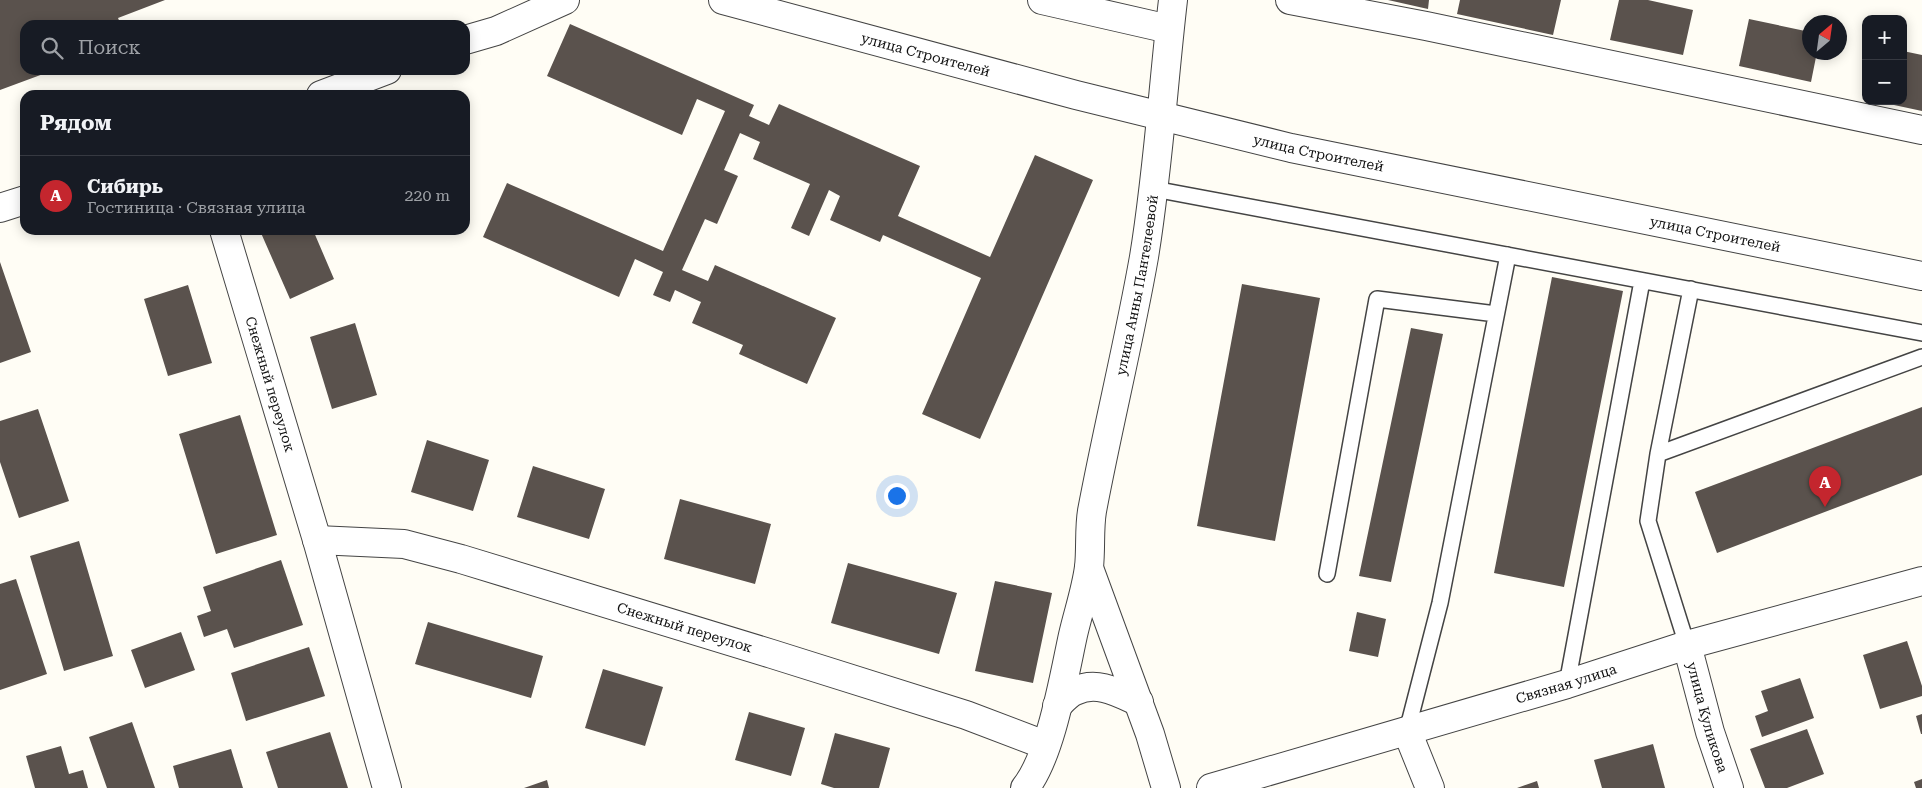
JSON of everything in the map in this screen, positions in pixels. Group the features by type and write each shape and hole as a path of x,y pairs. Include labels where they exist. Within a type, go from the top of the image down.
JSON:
{"street":[{"path":"470,38 496,30 565,0"},
{"name":"улица Строителей","path":"723,0 1076,96 1291,148 1922,276"},
{"path":"1042,0 1169,29"},
{"name":"улица Анны Пантелеевой","path":"1025,788 1032,779 1057,706 1089,568 1092,514 1130,331 1154,190 1173,0"},
{"path":"1290,0 1426,26 1922,130"},
{"path":"334,90 374,75"},
{"path":"0,208 20,202"},
{"name":"Снежный переулок","path":"226,235 318,540 387,788"},
{"name":"Снежный переулок","path":"318,540 404,544 460,559 957,712 1045,745"},
{"name":"улица Анны Пантелеевой","path":"1089,568 1139,702 1166,788"},
{"name":"Связная улица","path":"1211,788 1568,684 1687,645 1922,581"},
{"name":"улица Куликова","path":"1687,645 1710,732 1729,788"},
{"path":"1057,706 1074,691 1088,687 1116,691 1139,702"},
{"path":"1407,731 1430,788"}],"lane":[{"path":"1154,190 1922,333"},
{"path":"1407,731 1440,603 1508,255"},
{"path":"1568,684 1642,281"},
{"path":"1687,645 1648,521 1658,454 1691,290"},
{"path":"1327,574 1377,298 1496,314"},
{"path":"1658,454 1922,357"}],"building":[{"path":"0,0 165,0 118,18 119,20 20,20 20,75 40,75 0,90"},
{"path":"1388,0 1429,0 1428,9"},
{"path":"1460,0 1561,0 1553,35 1457,14"},
{"path":"1619,0 1648,0 1693,10 1683,55 1610,40"},
{"path":"1749,19 1802,30 1802,60 1815,60 1811,82 1739,66"},
{"path":"570,24 754,105 749,116 769,125 779,104 920,166 898,216 990,257 1035,155 1093,180 980,439 922,414 981,278 883,235 880,242 830,220 840,196 829,190 809,236 791,228 810,184 753,159 760,142 740,133 724,170 738,176 717,224 705,219 682,270 708,281 715,265 836,318 807,384 739,354 743,345 692,323 701,302 675,290 670,302 653,295 663,272 635,259 619,297 483,237 507,183 663,251 725,111 697,99 682,135 547,76"},
{"path":"1907,52 1922,55 1922,111 1894,105 1907,105"},
{"path":"262,235 315,235 334,279 290,299"},
{"path":"0,262 31,352 0,363"},
{"path":"1552,277 1623,291 1564,587 1494,573"},
{"path":"1242,284 1320,298 1275,541 1197,526"},
{"path":"188,285 212,363 168,376 144,299"},
{"path":"355,323 377,395 332,409 310,337"},
{"path":"1411,328 1443,334 1391,582 1359,576"},
{"path":"1922,407 1922,475 1717,553 1695,492"},
{"path":"38,409 69,501 19,518 0,462 0,421"},
{"path":"240,415 277,535 216,554 179,434"},
{"path":"427,440 489,460 473,511 411,492"},
{"path":"533,466 605,489 589,539 517,517"},
{"path":"680,499 771,524 755,584 664,559"},
{"path":"79,541 113,656 64,671 30,556"},
{"path":"281,560 303,625 234,648 227,629 204,637 197,616 211,611 203,587"},
{"path":"848,563 957,593 939,654 831,623"},
{"path":"16,579 47,674 0,690 0,584"},
{"path":"995,581 1052,593 1033,683 975,671"},
{"path":"1357,612 1386,619 1378,657 1349,651"},
{"path":"428,622 543,656 531,698 415,664"},
{"path":"181,632 195,670 145,688 131,650"},
{"path":"1907,641 1922,686 1922,696 1880,709 1863,655"},
{"path":"309,647 325,696 246,721 231,673"},
{"path":"603,669 663,687 645,746 585,728"},
{"path":"1800,678 1814,718 1762,737 1755,716 1768,711 1761,691"},
{"path":"749,712 805,728 791,776 735,760"},
{"path":"1922,714 1922,734 1921,734 1916,716"},
{"path":"132,722 155,788 107,788 89,737"},
{"path":"1807,729 1824,774 1787,788 1765,788 1750,749"},
{"path":"330,732 348,788 278,788 266,752"},
{"path":"835,733 890,748 879,788 834,788 821,784"},
{"path":"1653,744 1665,788 1602,788 1594,760"},
{"path":"61,746 69,774 83,770 88,788 35,788 26,756"},
{"path":"231,749 243,788 179,788 173,766"},
{"path":"1922,779 1922,788 1916,788 1914,782"},
{"path":"547,780 549,788 524,788"},
{"path":"1537,781 1539,788 1517,788"}],"place":[{"name":"Сибирь","path":"1825,507"}]}
